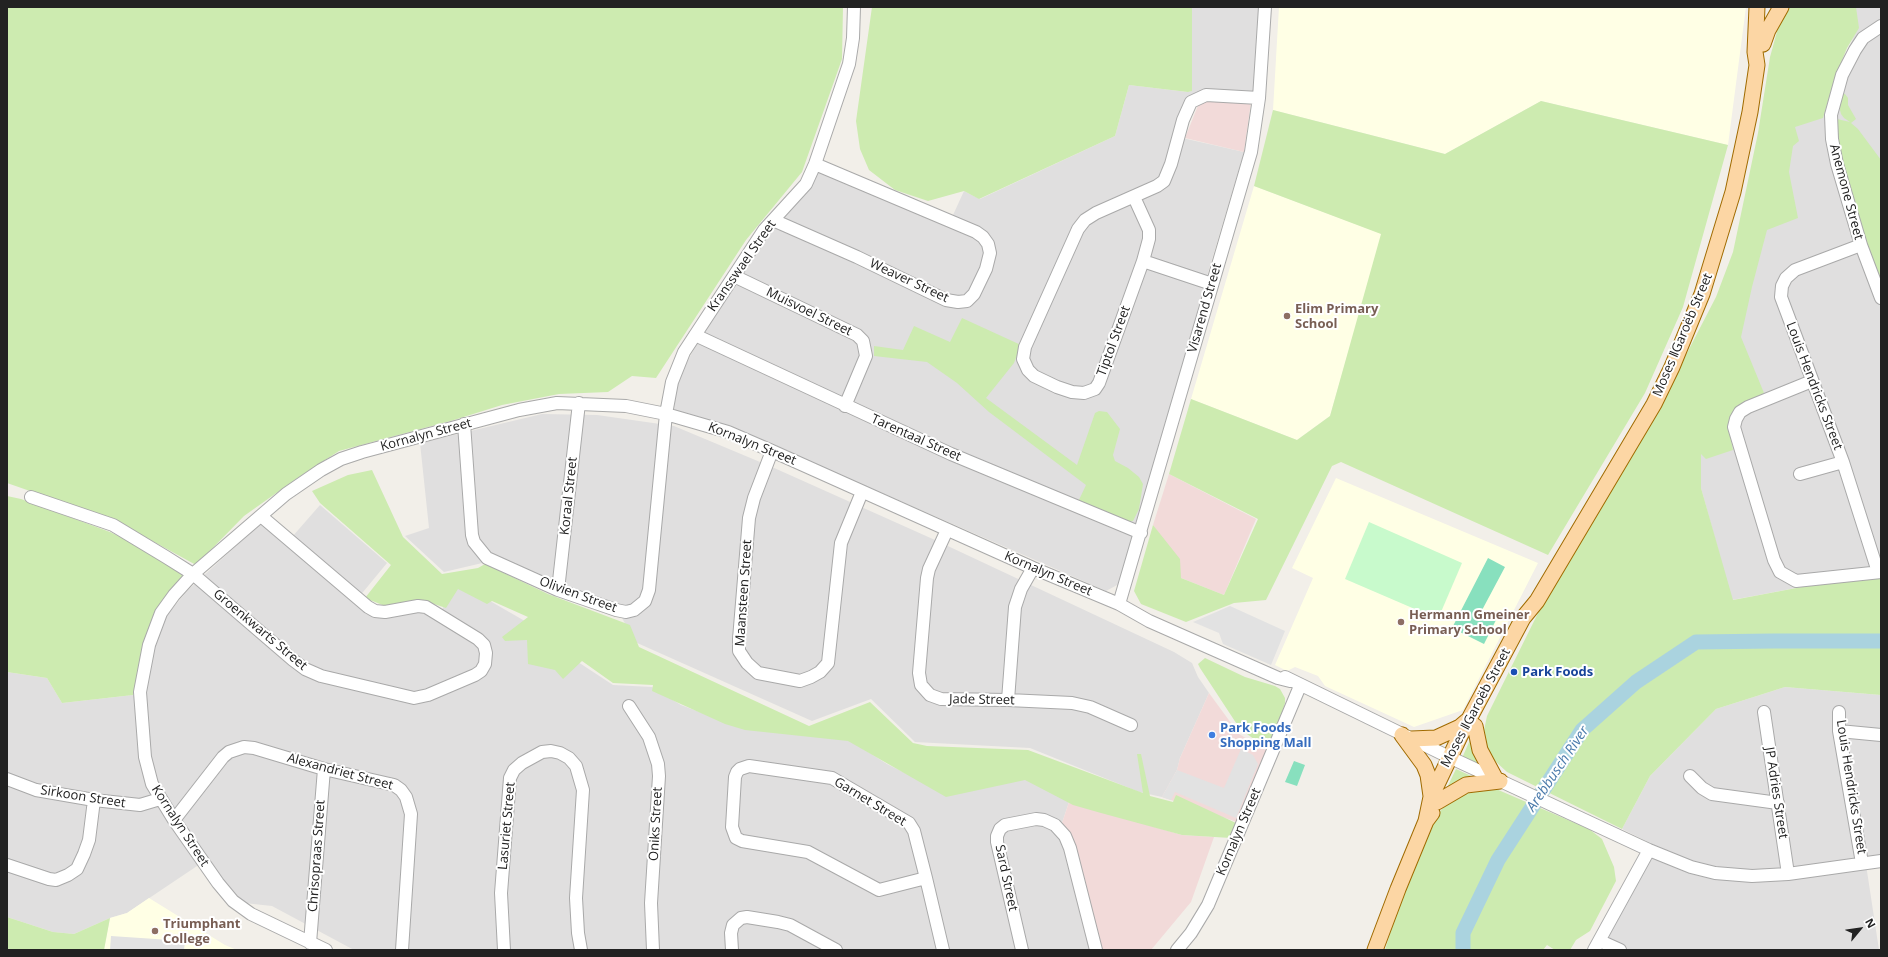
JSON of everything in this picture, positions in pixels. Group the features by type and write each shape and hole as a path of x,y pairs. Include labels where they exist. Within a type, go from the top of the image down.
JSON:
{"main road":[{"path":"1763,44 1768,30 1781,7"},
{"name":"Moses ǁGaroëb Street","path":"1375,950 1398,889 1452,759 1472,722 1523,618 1537,601 1654,404 1672,366 1712,263 1733,192 1749,118 1757,66 1763,44 1758,9"},
{"name":"Moses ǁGaroëb Street","path":"1757,66 1755,52 1758,9"},
{"path":"1472,722 1480,750 1497,780 1466,785 1434,800 1424,765 1407,737 1428,739 1444,735 1472,722"}],"street":[{"name":"Kransswael Street","path":"666,414 672,382 684,352 764,230 806,184 815,164 849,64 853,38 854,7"},
{"name":"Visarend Street","path":"1119,604 1141,533 1251,152 1260,98 1265,7"},
{"name":"Anemone Street","path":"1881,26 1863,38 1855,50 1842,75 1831,115 1832,139 1837,164 1861,245 1881,298"},
{"name":"Tiptol Street","path":"1134,197 1149,230 1148,239 1143,261 1099,383 1095,389 1084,393 1072,392 1057,387 1034,376 1028,370 1023,359 1025,347 1078,230 1085,220 1164,182 1168,174 1183,120 1191,102 1206,95 1260,98"},
{"name":"Weaver Street","path":"774,220 857,257 946,300 958,302 967,301 974,294 986,269 990,253 988,244 983,237 976,232 815,164"},
{"name":"Louis Hendricks Street","path":"1861,245 1795,270 1786,278 1782,286 1781,297 1843,462 1879,572"},
{"path":"1143,261 1212,284"},
{"name":"Muisvoel Street","path":"734,276 857,334 863,341 866,356 845,406"},
{"name":"Tarentaal Street","path":"695,335 951,454 1141,533"},
{"path":"1812,381 1740,412 1734,427 1774,560 1780,572 1796,581 1879,572"},
{"name":"Kornalyn Street","path":"326,950 262,920 233,901 218,883 174,820 152,784 145,758 139,704 149,645 161,614 174,595 193,574 286,494 321,470 341,459 464,424 557,403 626,406 666,414 728,432 1033,568 1119,604 1149,621 1278,678 1295,684 1497,780 1587,820 1649,850 1691,867 1715,873 1752,876 1788,874 1881,861"},
{"name":"Koraal Street","path":"558,590 579,403"},
{"name":"Olivien Street","path":"464,424 472,535 474,542 491,561 558,590 626,612 634,610 644,601 649,590 666,414"},
{"name":"Maansteen Street","path":"772,451 754,498 750,518 739,639 739,651 747,663 758,673 800,681 820,672 828,663 841,543 862,492"},
{"path":"1800,474 1843,462"},
{"path":"31,498 113,525 193,574"},
{"name":"Groenkwarts Street","path":"193,574 293,660 305,669 320,676 414,698 428,695 481,671 485,664 486,653 484,645 478,639 426,607 418,606 385,612 375,611 368,607 261,516"},
{"name":"Jade Street","path":"947,530 929,569 927,578 919,673 921,685 930,695 941,700 1008,700 1072,703 1090,707 1131,726"},
{"path":"1008,700 1015,607 1021,589 1033,568"},
{"name":"Kornalyn Street","path":"1177,950 1191,933 1208,905 1295,684"},
{"name":"Oniks Street","path":"629,706 649,737 658,764 659,776 652,903 653,950"},
{"name":"JP Adries Street","path":"1764,712 1788,874"},
{"name":"Louis Hendricks Street","path":"1839,712 1839,732 1862,863"},
{"path":"1839,732 1881,735"},
{"name":"Alexandriet Street","path":"174,820 223,757 236,748 254,748 324,769 394,785 401,790 410,806 411,814 402,950"},
{"name":"Lasuriet Street","path":"504,950 501,893 510,778 514,770 522,763 538,754 551,751 560,752 572,762 580,777 583,790 576,898 578,933 581,950"},
{"name":"Garnet Street","path":"926,878 879,890 808,852 742,841 736,838 732,827 734,777 740,769 750,766 825,776 842,783 903,819 912,827 926,878 943,950"},
{"name":"Chrisopraas Street","path":"310,943 324,769"},
{"path":"1690,776 1702,788 1712,794 1778,803"},
{"name":"Sirkoon Street","path":"7,778 36,790 94,800 140,805 160,799"},
{"path":"7,865 56,880 77,869 89,840 94,800"},
{"name":"Sard Street","path":"1022,950 997,842 997,836 1000,829 1005,825 1036,819 1044,820 1055,825 1065,836 1070,848 1096,950"},
{"path":"1620,950 1597,945 1649,850"},
{"path":"732,950 731,932 733,926 741,918 747,917 790,925 836,950"}],"shaded area":[{"path":"1192,7 1265,7 1259,98 1198,97 1178,137 1244,152 1210,266 1139,521 1119,584 1106,591 740,431 674,411 676,383 702,334 767,235 818,170 948,226 964,191 980,199 1115,136 1129,85 1188,92 1191,91"},
{"path":"1279,7 1746,7 1728,145 1541,101 1445,154 1273,110"},
{"path":"1854,7 1881,7 1881,572 1732,600 1701,488 1701,454 1792,122 1821,111 1857,29"},
{"path":"1207,100 1251,102 1244,152 1185,138 1199,103"},
{"name":"Elim Primary School","path":"1254,186 1382,234 1330,416 1297,440 1191,399"},
{"path":"542,414 597,415 674,426 772,467 935,540 1174,652 1192,663 1198,677 1209,693 1180,758 1177,770 1162,797 1139,792 1030,748 915,742 871,699 812,721 635,642 615,605 495,560 444,572 405,536 429,528 420,443"},
{"path":"1169,474 1256,519 1224,595 1181,578 1153,525"},
{"name":"Hermann Gmeiner Primary School","path":"1336,478 1538,563 1463,710 1414,727 1325,686 1318,676 1295,667 1287,671 1275,665 1313,578 1292,568"},
{"path":"320,505 387,563 354,603 366,614 382,617 415,611 438,618 454,585 490,601 530,624 578,662 613,685 652,687 681,705 742,728 848,739 887,764 943,792 1022,777 1069,802 1061,826 1095,950 354,950 272,906 235,902 203,862 127,913 110,918 74,934 53,932 7,917 7,672 47,678 62,703 133,695 144,702 151,659 163,620 188,590 261,523 285,545"},
{"path":"1230,606 1285,631 1271,665 1223,644 1219,633 1193,622"},
{"path":"1785,687 1881,695 1881,855 1865,858 1879,950 1594,950 1652,844 1622,829 1650,776 1716,709"},
{"path":"1209,693 1239,734 1272,754 1243,824 1162,797 1177,770 1180,758"},
{"path":"1241,749 1253,755 1258,764 1236,818 1175,792 1171,800 1162,797 1177,770 1224,788"},
{"path":"1069,802 1182,835 1214,837 1191,902 1151,950 1100,950 1061,826"},
{"name":"Triumphant College","path":"149,898 225,945 237,950 104,950 110,918 127,913"},
{"path":"111,936 185,941 184,950 110,950"}],"green space":[{"path":"7,7 843,7 842,59 802,172 746,240 656,378 632,376 608,392 559,394 502,405 454,420 339,451 244,516 196,565 116,521 7,483"},
{"path":"872,7 1192,7 1192,91 1188,92 1129,85 1115,136 979,199 964,191 928,201 895,190 869,170 860,149 856,121"},
{"path":"1789,7 1856,7 1859,28 1847,48 1834,80 1823,118 1795,127 1799,141 1793,146 1789,172 1798,218 1767,230 1752,287 1741,337 1764,393 1736,407 1731,415 1728,425 1733,450 1706,459 1701,454 1701,488 1733,600 1881,572 1881,695 1785,687 1716,709 1650,776 1622,829 1507,772 1487,752 1483,735 1487,716 1543,603 1644,436 1716,297 1733,252 1758,133 1770,57 1778,28"},
{"path":"1842,93 1848,98 1848,105 1856,119 1851,123 1858,129 1881,160 1881,282 1860,227 1839,148 1837,119 1850,122 1841,114 1838,102"},
{"path":"1541,101 1728,145 1683,307 1645,393 1548,555 1341,462 1332,466 1266,600 1234,603 1186,622 1141,604 1134,591 1153,525 1180,559 1181,578 1224,595 1258,519 1169,474 1191,399 1297,440 1330,416 1381,234 1254,186 1273,110 1445,154"},
{"path":"962,318 1021,345 1014,363 986,398 1077,465 1095,413 1099,411 1107,412 1120,429 1113,455 1115,461 1128,468 1139,477 1143,484 1139,509 1133,521 1129,522 1078,502 1086,485 989,412 957,383 927,362 874,356 874,346 903,350 914,326 950,342"},
{"path":"372,470 403,537 442,574 478,568 485,564 548,594 630,625 639,647 809,726 870,702 913,743 927,746 1028,750 1143,793 1137,754 1141,754 1150,796 1173,802 1176,795 1236,823 1231,838 1182,835 1101,813 1073,805 1025,780 946,797 848,741 745,730 725,724 652,691 653,685 613,683 582,661 563,679 555,670 528,664 527,640 505,641 502,637 528,617 492,601 487,604 458,589 446,608 422,600 385,606 365,598 391,565 320,503 312,491 348,475"},
{"path":"7,496 21,499 110,532 135,544 177,570 183,576 161,602 150,624 133,695 62,703 47,678 7,672"},
{"path":"1369,522 1462,563 1438,619 1345,579"},
{"path":"1488,558 1505,567 1481,612 1496,620 1484,644 1452,628"},
{"path":"1205,658 1245,677 1275,686 1280,689 1285,698 1285,703 1274,739 1265,744 1258,742 1240,729 1198,664"},
{"path":"1474,731 1487,770 1462,758"},
{"path":"1294,761 1305,765 1297,786 1285,782"},
{"path":"1456,769 1480,780 1444,794"},
{"path":"1480,789 1496,789 1589,829 1602,839 1614,867 1616,881 1590,931 1576,940 1570,950 1555,950 1547,945 1543,950 1385,950 1403,891 1430,826 1439,812 1449,802 1462,795"},
{"path":"7,917 53,932 74,934 110,918 104,950 7,950"}],"waterway":[{"name":"Arebbusch River","path":"1463,950 1463,933 1498,860 1582,730 1636,682 1696,642 1881,641"}],"place":[{"name":"Elim Primary School","path":"1287,316"},
{"name":"Hermann Gmeiner Primary School","path":"1401,622"},
{"name":"Park Foods","path":"1514,672"},
{"name":"Park Foods Shopping Mall","path":"1212,735"},
{"name":"Triumphant College","path":"155,931"}]}
